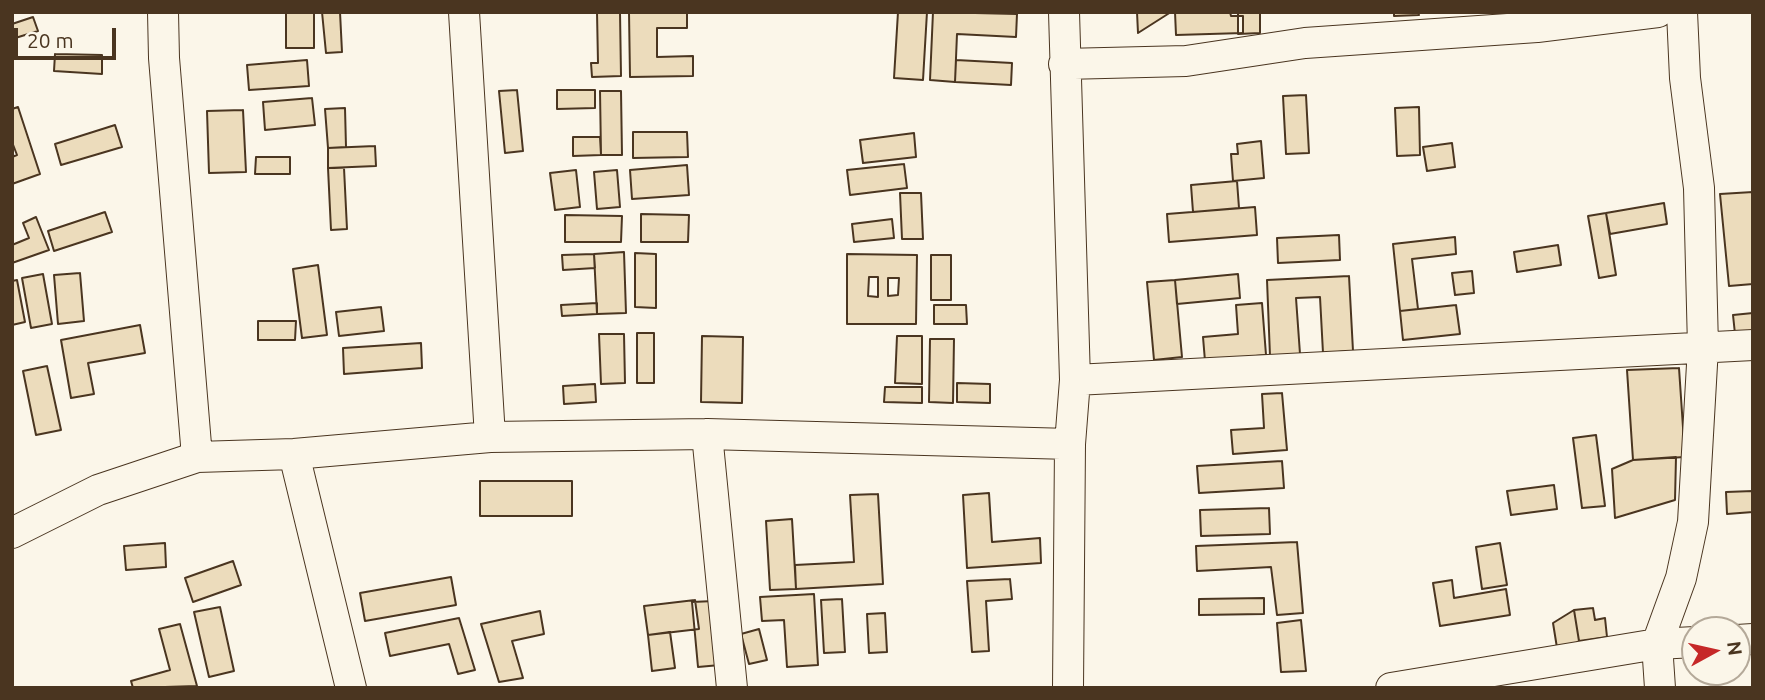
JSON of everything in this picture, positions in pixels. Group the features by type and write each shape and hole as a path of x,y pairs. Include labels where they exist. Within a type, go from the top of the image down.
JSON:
{"street":[{"path":"163,12 164,58 197,457"},
{"path":"464,12 490,437"},
{"path":"1064,12 1075,380 1070,444 1068,688"},
{"path":"1064,64 1186,61 1305,43 1537,27 1658,12"},
{"path":"1660,688 1657,644 1681,578 1693,522 1703,347 1699,188 1685,78 1682,12"},
{"path":"1075,380 1753,345"},
{"path":"12,533 98,490 197,457 294,454 490,437 707,434 1070,444"},
{"path":"707,434 732,688"},
{"path":"294,454 351,688"},
{"path":"1391,688 1657,644 1681,643"}],"building":[{"path":"286,12 314,12 314,48 286,48"},
{"path":"322,12 340,12 342,52 326,53"},
{"path":"597,12 620,12 621,76 592,77 591,63 598,63"},
{"path":"629,12 687,12 687,28 657,28 657,57 693,56 693,76 630,77"},
{"path":"898,12 927,12 923,80 894,78"},
{"path":"933,12 1017,14 1016,37 957,34 955,82 930,80"},
{"path":"1137,12 1171,12 1138,33"},
{"path":"1175,12 1230,12 1231,16 1243,16 1243,33 1176,35"},
{"path":"1238,12 1260,12 1260,33 1238,34"},
{"path":"1394,12 1418,12 1419,15 1394,16"},
{"path":"33,17 38,31 12,39 12,24"},
{"path":"55,54 102,55 102,74 54,71"},
{"path":"307,60 309,86 249,90 247,65"},
{"path":"956,60 1012,63 1011,85 955,82"},
{"path":"517,90 523,151 505,153 499,91"},
{"path":"557,90 595,90 595,108 557,109"},
{"path":"600,91 621,91 622,155 601,155"},
{"path":"1306,95 1309,153 1286,154 1283,96"},
{"path":"312,98 315,125 265,130 263,102"},
{"path":"18,107 40,174 12,184 12,157 17,155 12,142 12,109"},
{"path":"1419,107 1420,155 1397,156 1395,108"},
{"path":"345,108 346,147 328,148 325,109"},
{"path":"243,110 246,172 209,173 207,111"},
{"path":"115,125 122,147 61,165 55,144"},
{"path":"633,132 687,132 688,157 633,158"},
{"path":"914,133 916,157 863,163 860,140"},
{"path":"573,137 600,137 601,155 573,156"},
{"path":"1261,141 1264,178 1233,181 1231,154 1238,154 1237,144"},
{"path":"1452,143 1455,167 1427,171 1423,147"},
{"path":"375,146 376,166 328,168 328,148"},
{"path":"256,157 290,157 290,174 255,174"},
{"path":"904,164 907,188 850,195 847,170"},
{"path":"687,165 689,195 632,199 630,170"},
{"path":"328,168 344,168 347,229 331,230"},
{"path":"576,170 580,207 555,210 550,173"},
{"path":"617,170 620,207 597,209 594,172"},
{"path":"1237,181 1239,208 1193,212 1191,185"},
{"path":"1753,192 1753,284 1729,286 1720,194"},
{"path":"900,193 921,193 923,239 902,239"},
{"path":"1664,203 1667,224 1610,234 1606,213"},
{"path":"1255,207 1257,235 1169,242 1167,214"},
{"path":"105,212 112,232 54,251 48,231"},
{"path":"1606,213 1616,275 1599,278 1588,216"},
{"path":"641,214 689,215 688,242 641,242"},
{"path":"565,215 622,216 621,242 565,242"},
{"path":"36,217 49,250 12,263 12,245 29,238 23,223"},
{"path":"892,219 894,238 854,242 852,224"},
{"path":"1339,235 1340,260 1278,263 1277,238"},
{"path":"1455,237 1456,254 1412,259 1418,309 1400,311 1393,244"},
{"path":"1558,245 1561,265 1517,272 1514,252"},
{"path":"624,252 626,313 597,314 594,254"},
{"path":"635,253 656,254 656,308 635,307"},
{"path":"594,254 595,268 563,270 562,255"},
{"path":"847,254 917,255 916,324 847,324","holes":["869,277 878,277 878,297 868,296","888,278 899,278 898,295 888,296"]},
{"path":"931,255 951,255 951,300 931,300"},
{"path":"318,265 327,335 302,338 293,269"},
{"path":"1472,271 1474,293 1455,295 1452,273"},
{"path":"80,273 84,321 58,324 54,275"},
{"path":"43,274 52,324 31,328 22,278"},
{"path":"1238,274 1240,298 1177,304 1175,280"},
{"path":"1349,276 1353,351 1323,353 1320,297 1296,298 1300,354 1270,356 1267,280"},
{"path":"17,280 25,322 12,325 12,281"},
{"path":"1175,280 1182,357 1154,360 1147,282"},
{"path":"597,303 597,314 562,316 561,305"},
{"path":"1262,303 1266,355 1205,361 1203,337 1238,334 1236,305"},
{"path":"934,305 966,305 967,324 934,324"},
{"path":"1456,305 1460,334 1403,340 1400,311"},
{"path":"381,307 384,331 339,336 336,312"},
{"path":"1753,313 1753,333 1735,334 1733,315"},
{"path":"258,321 296,321 295,340 258,340"},
{"path":"140,325 145,353 88,363 94,394 71,398 61,340"},
{"path":"637,333 654,333 654,383 637,383"},
{"path":"599,334 624,334 625,383 601,384"},
{"path":"702,336 743,337 742,403 701,402"},
{"path":"897,336 922,336 922,384 895,383"},
{"path":"930,339 954,339 953,403 929,402"},
{"path":"421,343 422,368 344,374 343,348"},
{"path":"47,366 61,430 36,435 23,371"},
{"path":"1679,368 1685,457 1633,460 1627,370"},
{"path":"957,383 990,384 990,403 957,402"},
{"path":"595,384 596,402 564,404 563,386"},
{"path":"885,387 922,387 922,403 884,402"},
{"path":"1282,393 1287,450 1233,454 1231,430 1264,428 1262,394"},
{"path":"1596,435 1605,506 1582,508 1573,438"},
{"path":"1676,457 1675,500 1615,518 1612,469 1633,460"},
{"path":"1282,461 1284,488 1199,493 1197,466"},
{"path":"480,481 572,481 572,516 480,516"},
{"path":"1554,485 1557,509 1511,515 1507,491"},
{"path":"1753,491 1753,512 1727,514 1726,492"},
{"path":"989,493 992,542 1040,538 1041,563 967,568 963,495"},
{"path":"878,494 883,584 796,589 795,565 854,562 850,495"},
{"path":"1269,508 1270,534 1201,536 1200,510"},
{"path":"792,519 796,589 770,590 766,521"},
{"path":"1297,542 1303,613 1277,615 1271,567 1197,571 1196,546"},
{"path":"165,543 166,567 126,570 124,546"},
{"path":"1500,543 1507,585 1482,589 1476,547"},
{"path":"233,561 241,585 193,602 185,578"},
{"path":"451,577 456,605 365,621 360,593"},
{"path":"1010,579 1012,599 986,601 989,651 972,652 967,581"},
{"path":"1452,580 1454,598 1506,589 1510,615 1440,626 1433,583"},
{"path":"814,594 818,665 787,667 784,620 762,621 760,597"},
{"path":"1264,598 1264,614 1199,615 1199,599"},
{"path":"842,599 845,652 824,653 821,600"},
{"path":"695,600 699,629 648,635 644,606"},
{"path":"714,601 720,665 698,667 692,602"},
{"path":"220,607 234,671 209,677 194,612"},
{"path":"1593,608 1595,620 1605,618 1607,637 1579,641 1574,610"},
{"path":"1574,610 1579,641 1558,654 1553,623"},
{"path":"540,611 544,634 512,641 523,678 499,682 481,624"},
{"path":"885,613 887,652 869,653 867,614"},
{"path":"459,618 475,670 458,674 449,644 390,656 385,633"},
{"path":"1301,620 1306,671 1281,672 1277,623"},
{"path":"180,624 197,686 133,688 131,681 170,670 159,629"},
{"path":"759,629 767,660 749,664 741,634"},
{"path":"670,632 675,668 652,671 648,635"}]}
